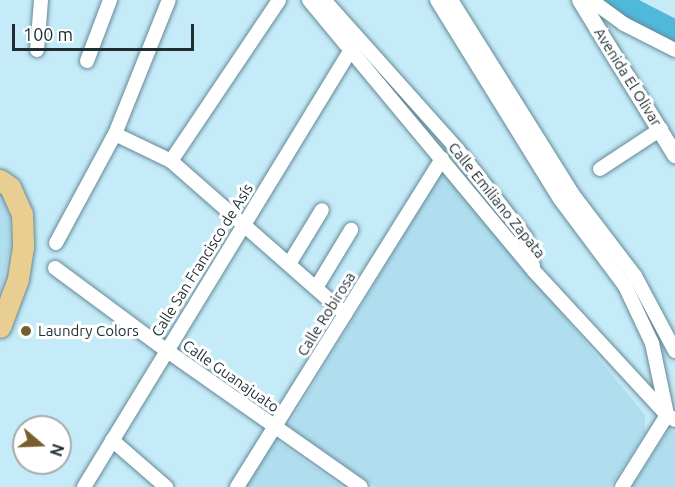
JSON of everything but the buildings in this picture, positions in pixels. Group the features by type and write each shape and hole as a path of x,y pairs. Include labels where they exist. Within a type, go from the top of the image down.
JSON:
{"main road":[{"path":"2,317 18,279 23,247 22,214 5,184"}],"street":[{"path":"37,50 41,0"},
{"path":"87,61 110,0"},
{"path":"56,243 115,134 169,0"},
{"path":"171,161 279,0"},
{"name":"Calle Emiliano Zapata","path":"309,0 534,271 671,418"},
{"path":"324,0 471,168 526,238 534,271"},
{"path":"437,0 560,200 630,281 652,343 671,418 622,487"},
{"path":"451,0 675,351"},
{"name":"Avenida El Olivar","path":"580,0 675,155"},
{"path":"591,0 624,24 675,50"},
{"name":"Calle San Francisco de Asís","path":"84,487 350,51"},
{"path":"600,169 661,129"},
{"path":"115,134 171,161 345,314"},
{"name":"Calle Robirosa","path":"237,487 442,159"},
{"path":"289,264 322,210"},
{"path":"316,288 351,230"},
{"name":"Calle Guanajuato","path":"55,268 166,350 361,487"},
{"path":"112,440 166,487"}],"shaded area":[{"path":"444,170 645,415 645,433 610,487 375,487 288,426"},
{"path":"0,190 9,215 10,248 0,294"},
{"path":"669,429 675,432 675,487 632,487"},
{"path":"275,440 342,487 245,487"}],"waterway":[{"path":"615,0 675,31"}],"place":[{"name":"Laundry Colors","path":"26,331"}]}
